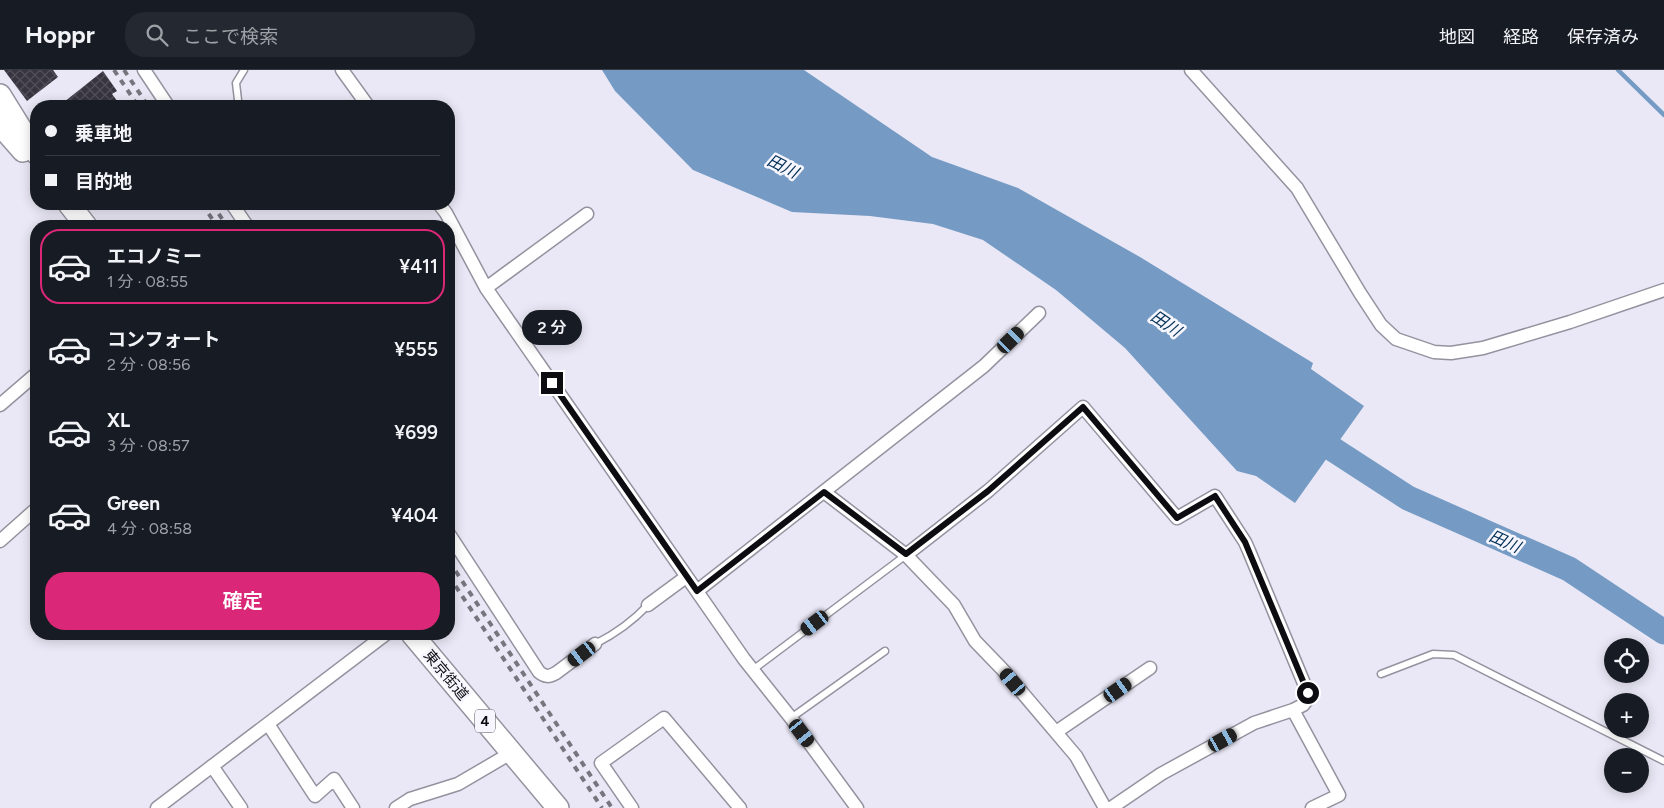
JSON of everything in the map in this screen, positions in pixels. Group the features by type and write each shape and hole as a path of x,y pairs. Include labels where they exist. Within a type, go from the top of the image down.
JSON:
{"highway":[{"path":"0,95 30,143"},
{"path":"0,125 30,159"},
{"path":"74,210 81,220"},
{"name":"東京街道","path":"417,640 558,808"}],"street":[{"path":"144,70 164,100"},
{"path":"342,70 364,100"},
{"path":"1191,70 1297,188 1360,293 1381,325 1396,339 1434,352 1451,353 1483,348 1570,322 1664,290"},
{"path":"486,288 587,214"},
{"path":"455,230 486,288 686,577 744,659 754,669 857,808"},
{"path":"697,591 984,366 1038,313"},
{"path":"0,405 30,379"},
{"path":"906,554 988,491 1083,407 1177,518 1215,496 1245,542 1308,693 1307,700 1293,710 1254,723 1161,774 1112,808"},
{"path":"824,492 906,554 954,605 976,641 1076,756 1104,808"},
{"path":"0,541 30,514"},
{"path":"455,543 539,672 544,676 551,676 556,673 595,644"},
{"path":"648,605 686,577"},
{"path":"157,808 378,640"},
{"path":"1056,732 1150,668"},
{"path":"1293,710 1339,795 1312,808"},
{"path":"632,808 600,763 664,718 740,808"},
{"path":"268,724 316,796 334,780 353,808"},
{"path":"396,808 410,799 458,784 511,753"},
{"path":"212,766 241,808"}],"lane":[{"path":"238,100 236,83 244,70"},
{"path":"754,669 906,554"},
{"path":"595,644 614,634 636,618 648,605"},
{"path":"791,718 886,651"},
{"path":"1381,674 1433,654 1454,655 1664,761"}],"water":[{"path":"602,70 804,70 932,157 1018,188 1140,257 1313,363 1311,369 1364,406 1295,503 1256,476 1237,471 1125,348 1056,290 983,240 933,224 870,216 792,212 693,170 615,91"}],"building":[{"path":"4,70 53,70 58,77 27,101"},
{"path":"103,71 117,91 112,94 116,100 67,100"}],"waterway":[{"path":"1618,70 1664,115"},
{"name":"田川","path":"1308,429 1334,450 1408,498 1569,569 1664,632"}],"railway":[{"path":"114,70 134,100"},
{"path":"124,70 144,100"},
{"path":"206,210 213,220"},
{"path":"216,210 223,220"},
{"path":"455,570 612,808"},
{"path":"455,585 602,808"}],"route":[{"path":"552,383 697,591 824,492 906,554 988,491 1083,407 1177,518 1215,496 1245,542 1308,693"}]}
